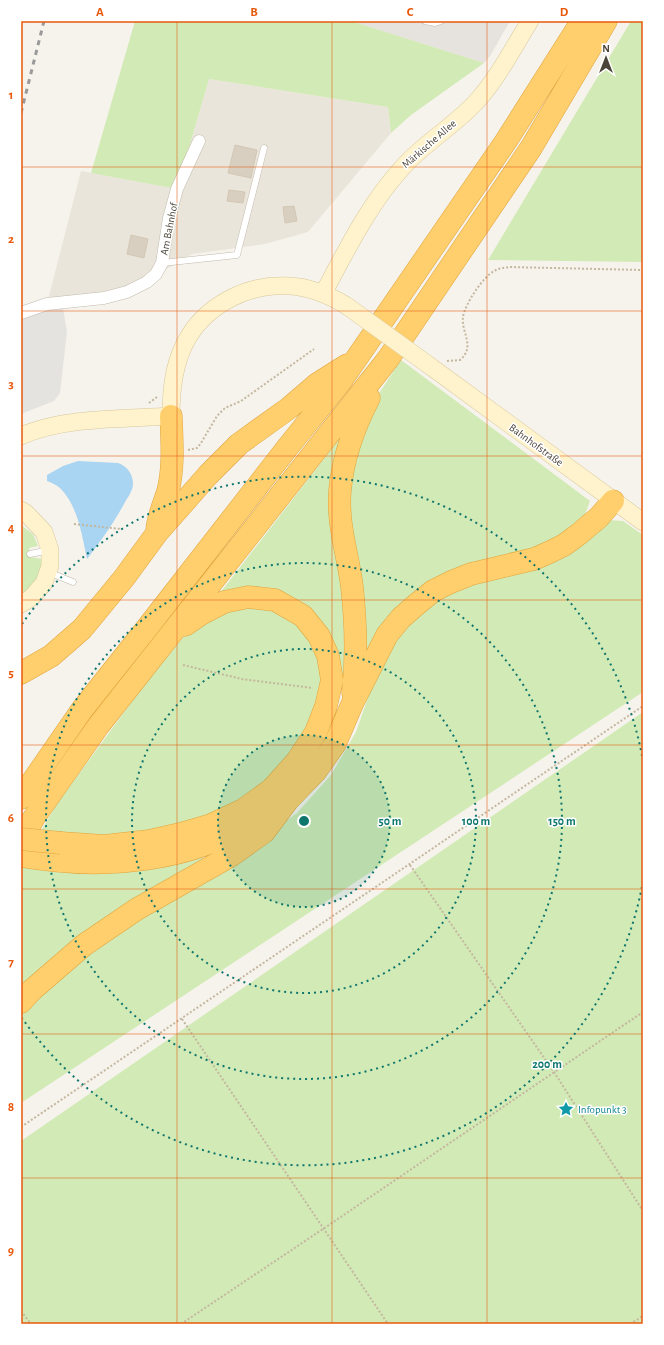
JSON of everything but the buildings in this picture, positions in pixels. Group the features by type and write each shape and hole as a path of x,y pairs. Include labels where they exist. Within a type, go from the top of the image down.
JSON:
{"highway":[{"path":"21,798 82,710 341,381 506,141 582,21"},
{"path":"288,800 254,822 219,840 183,852 147,860 112,862 57,852 21,840 35,816 99,725 388,359 531,148 606,21"},
{"path":"352,702 357,642 352,586 339,516 340,490 346,454 356,423 388,359"},
{"path":"21,674 51,656 82,628 124,578 157,533 208,475 239,444 289,408 317,384 356,360"},
{"path":"157,533 158,519 168,492 170,479 172,450 170,416"},
{"path":"21,1002 32,990 84,945 137,909 232,855 264,832 288,800 316,771 335,744 352,702 388,635 401,618 417,604 433,591 451,582 471,574 534,559 559,547 579,534 599,517 613,500"},
{"path":"21,856 149,841 210,825 243,810 272,789 297,761 316,732 326,706 332,680 328,656 319,636 302,616 275,600 248,597 224,602 201,614 168,637"}],"main road":[{"name":"Märkische Allee","path":"323,294 362,224 392,180 416,153 455,122 476,102 495,78 530,21"},
{"name":"Bahnhofstraße","path":"170,416 172,380 179,357 190,334 210,312 235,296 261,288 290,286 302,288 323,294 347,306 437,364 643,522"},
{"path":"21,436 36,430 65,424 170,416"},
{"path":"21,510 26,513 44,532 50,550 48,572 44,583 31,598 21,604"}],"street":[{"name":"Am Bahnhof","path":"21,313 47,304 104,298 127,292 147,282 156,274 162,263 177,189 199,141"}],"lane":[{"path":"425,21 435,24 441,21"},
{"path":"162,263 237,254 264,148"},
{"path":"30,554 50,550"},
{"path":"48,572 73,582"}],"path":[{"path":"437,364 460,360 466,352 468,342 464,323 464,313 479,286 485,278 495,271 509,267 643,270"},
{"path":"191,450 197,448 217,416 225,408 246,398 314,349"},
{"path":"74,524 121,529"},
{"path":"183,665 242,679 329,691"},
{"path":"21,1127 643,706"},
{"path":"410,865 554,1072 643,1212"},
{"path":"181,1324 643,1012"},
{"path":"182,1019 388,1324"},
{"path":"21,1311 31,1324"},
{"path":"630,1324 643,1316"}],"shaded area":[{"path":"351,21 510,21 490,56 484,63"},
{"path":"209,79 388,107 391,133 308,232 265,244 192,254 127,292 47,304 81,171 177,189"},
{"path":"62,302 67,332 60,393 54,401 21,414 21,313"}],"green space":[{"path":"135,21 351,21 484,63 411,115 391,133 388,107 209,79 177,189 91,173"},
{"path":"631,21 643,21 643,262 488,260"},
{"path":"401,360 590,501 583,520 556,542 455,572 341,689 319,705 291,759 250,796 195,824 204,861 21,995 21,866 56,805 145,684 227,584 341,437 374,401"},
{"path":"608,520 623,521 643,535 643,692 21,1103 21,1013 60,974 133,920 248,848 297,813 331,775 356,732 372,686 391,641 424,608 452,590"},
{"path":"21,525 33,534 38,546 29,548 31,557 42,559 39,575 34,584 21,594"},
{"path":"643,712 643,1324 21,1324 21,1141"}],"water":[{"path":"78,461 118,463 129,471 133,480 131,492 120,511 87,559 72,504 61,489 47,481 47,475 63,466"}],"railway":[{"path":"21,113 44,21"}],"place":[{"name":"Infopunkt 3","path":"566,1109"}]}
